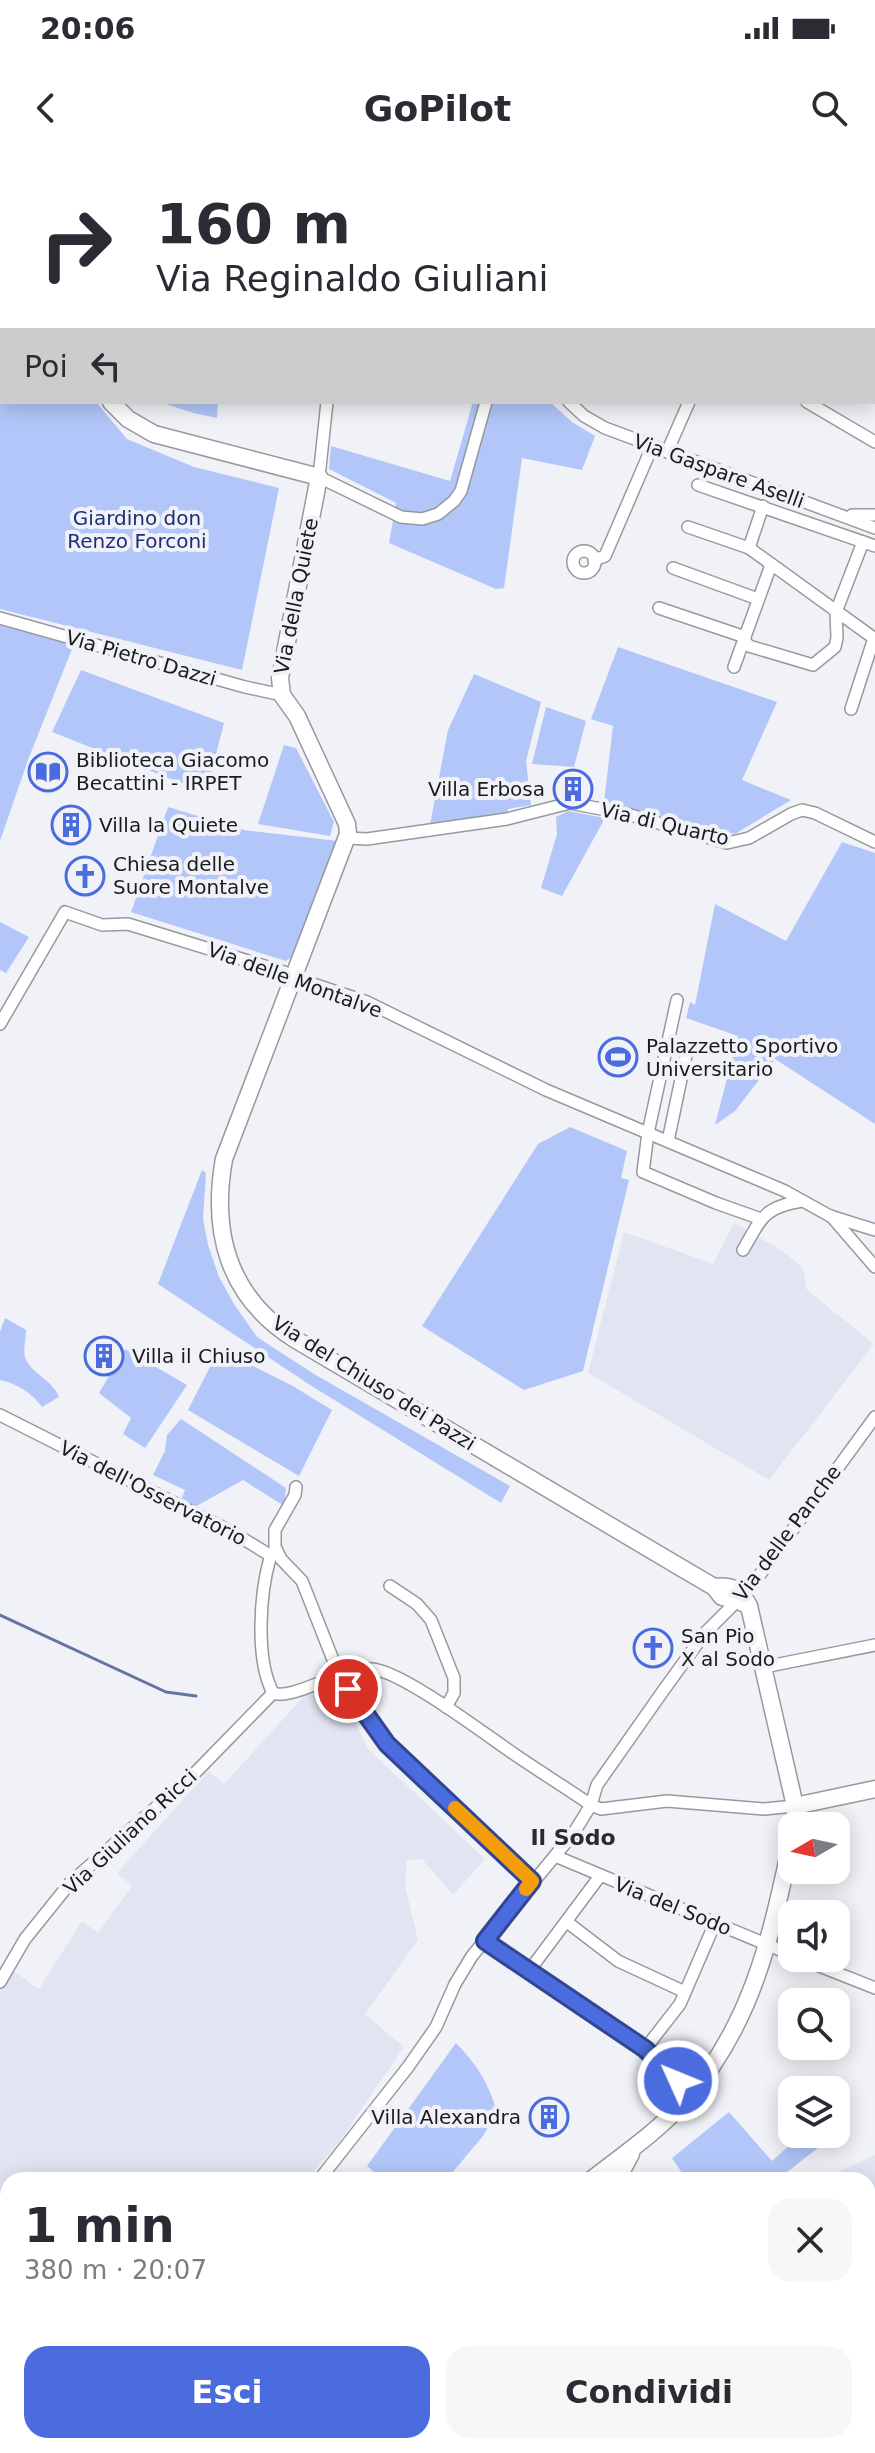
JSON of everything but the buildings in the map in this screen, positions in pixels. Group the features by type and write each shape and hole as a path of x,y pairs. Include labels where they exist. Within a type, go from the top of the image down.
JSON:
{"main road":[{"path":"113,404 128,419 154,434 319,477"},
{"name":"Via della Quiete","path":"319,477 280,678 282,695 311,744 347,824 348,838"},
{"path":"293,977 348,838"},
{"name":"Via del Chiuso dei Pazzi","path":"293,977 228,1147 220,1178 218,1209 223,1243 243,1289 272,1323 293,1338 714,1587 730,1587 743,1600"},
{"path":"743,1600 764,1667 795,1812"},
{"path":"795,1806 875,1789"},
{"path":"601,2172 672,2114 715,2064 735,2031 752,1992 781,1884"},
{"path":"622,2172 638,2143"}],"street":[{"path":"327,404 319,477 401,517 422,519 451,504 461,491 485,404"},
{"name":"Via Gaspare Aselli","path":"571,404 602,427 875,528"},
{"path":"667,452 688,404"},
{"path":"810,404 875,442"},
{"path":"565,545 575,569 584,573 592,569 594,560 605,556 652,447"},
{"path":"698,485 875,546"},
{"path":"749,548 763,506"},
{"path":"843,516 875,515"},
{"path":"688,527 749,548 874,638 851,709"},
{"path":"659,608 744,638 749,646 813,665 835,647 836,612 863,542"},
{"path":"734,667 771,565"},
{"path":"673,568 758,599"},
{"name":"Via Pietro Dazzi","path":"0,618 282,695"},
{"name":"Via di Quarto","path":"348,838 367,839 507,819 570,803 627,814 727,843 749,838 802,810 815,813 875,842"},
{"name":"Via delle Montalve","path":"0,1024 65,912 102,925 128,924 284,972 367,1002 546,1090 785,1191 830,1216 875,1230"},
{"path":"677,1000 648,1133 643,1172 761,1219"},
{"path":"668,1141 688,1046"},
{"path":"743,1250 761,1219 781,1205 802,1201"},
{"path":"830,1216 875,1267"},
{"name":"Via dell'Osservatorio","path":"0,1415 221,1526 268,1554 270,1558 261,1599 262,1628 267,1680 273,1693"},
{"name":"Via delle Panche","path":"325,2172 436,2027 458,1976 580,1825 597,1785 705,1633 743,1600 875,1417"},
{"path":"296,1487 295,1495 275,1530 275,1547 281,1559 302,1581 339,1675"},
{"path":"390,1586 417,1604 431,1620 454,1678 453,1696 446,1707"},
{"path":"764,1667 875,1645"},
{"path":"273,1693 290,1693 365,1669 382,1671 446,1707 601,1809 667,1801 764,1809 795,1806"},
{"path":"348,1689 387,1744 532,1881"},
{"name":"Via Giuliano Ricci","path":"0,1982 25,1939 70,1883 195,1773 273,1693"},
{"name":"Via del Sodo","path":"555,1856 778,1949"},
{"path":"529,1971 600,1876"},
{"path":"567,1922 618,1961 685,1992"},
{"path":"645,2049 675,2013 715,1923"},
{"path":"485,1941 645,2049 692,2093"},
{"path":"834,1972 875,1988"}],"shaded area":[{"path":"734,1223 781,1250 803,1268 807,1290 874,1344 769,1480 588,1373 624,1232 713,1264"},
{"path":"336,1683 368,1749 485,1859 453,1895 422,1859 407,1860 405,1886 418,1940 365,2014 404,2047 339,2142 313,2172 0,2172 0,1976 6,1966 39,1989 82,1921 98,1933 132,1886 117,1873 209,1771 224,1784 306,1694"},
{"path":"875,2155 875,2172 838,2172"}],"green space":[{"name":"Giardino don Renzo Forconi","path":"0,404 98,404 127,439 194,467 279,488 242,670 0,609"},
{"path":"166,404 218,404 217,418"},
{"path":"472,404 552,404 572,422 595,436 582,470 522,458 504,588 496,589 389,543 396,503 329,469 331,446 450,481"},
{"path":"0,624 74,644 0,841"},
{"path":"618,647 777,702 742,780 791,800 735,834 604,802 613,726 591,719"},
{"path":"81,670 224,723 206,793 52,732"},
{"path":"474,674 541,702 526,761 531,805 508,809 507,814 430,825 448,730"},
{"path":"546,707 586,721 574,767 532,764"},
{"path":"284,745 296,748 334,822 330,836 258,824"},
{"path":"168,807 244,830 338,841 292,957 286,961 131,912"},
{"path":"568,811 605,818 562,896 541,888 557,834 556,817"},
{"path":"842,842 875,853 875,1124 775,1059 735,1111 715,1125 738,1036 686,1018 690,1002 695,1005 715,904 786,941"},
{"path":"0,922 29,937 6,973 0,970"},
{"path":"570,1127 627,1151 621,1178 629,1180 583,1371 524,1390 422,1326 538,1144"},
{"path":"202,1170 206,1173 203,1219 208,1245 219,1277 257,1337 314,1374 510,1486 501,1503 310,1385 158,1284"},
{"path":"5,1318 26,1330 25,1357 59,1397 42,1407 23,1389 0,1380 0,1332"},
{"path":"125,1349 187,1385 145,1448 123,1434 131,1418 99,1393"},
{"path":"219,1349 291,1385 332,1410 299,1476 188,1410"},
{"path":"181,1419 286,1488 284,1506 243,1480 193,1508 180,1503 185,1490 153,1475 165,1451 167,1435"},
{"path":"456,2043 481,2074 497,2112 483,2136 453,2172 374,2172 367,2166"},
{"path":"729,2112 772,2161 786,2148 818,2148 787,2172 682,2172 672,2158"}],"waterway":[{"path":"0,1615 166,1692 196,1696"}],"slow traffic":[{"path":"455,1808 532,1881 526,1889"}],"place":[{"name":"Biblioteca Giacomo Becattini - IRPET","path":"48,772"},
{"name":"Villa Erbosa","path":"573,789"},
{"name":"Villa la Quiete","path":"71,825"},
{"name":"Chiesa delle Suore Montalve","path":"85,876"},
{"name":"Palazzetto Sportivo Universitario","path":"618,1057"},
{"name":"Villa il Chiuso","path":"104,1356"},
{"name":"San Pio X al Sodo","path":"653,1648"},
{"name":"Villa Alexandra","path":"549,2117"}],"district":[{"name":"Il Sodo","path":"573,1837"}],"route":[{"path":"348,1689 387,1744 532,1881 485,1941 645,2049 678,2081"}]}
